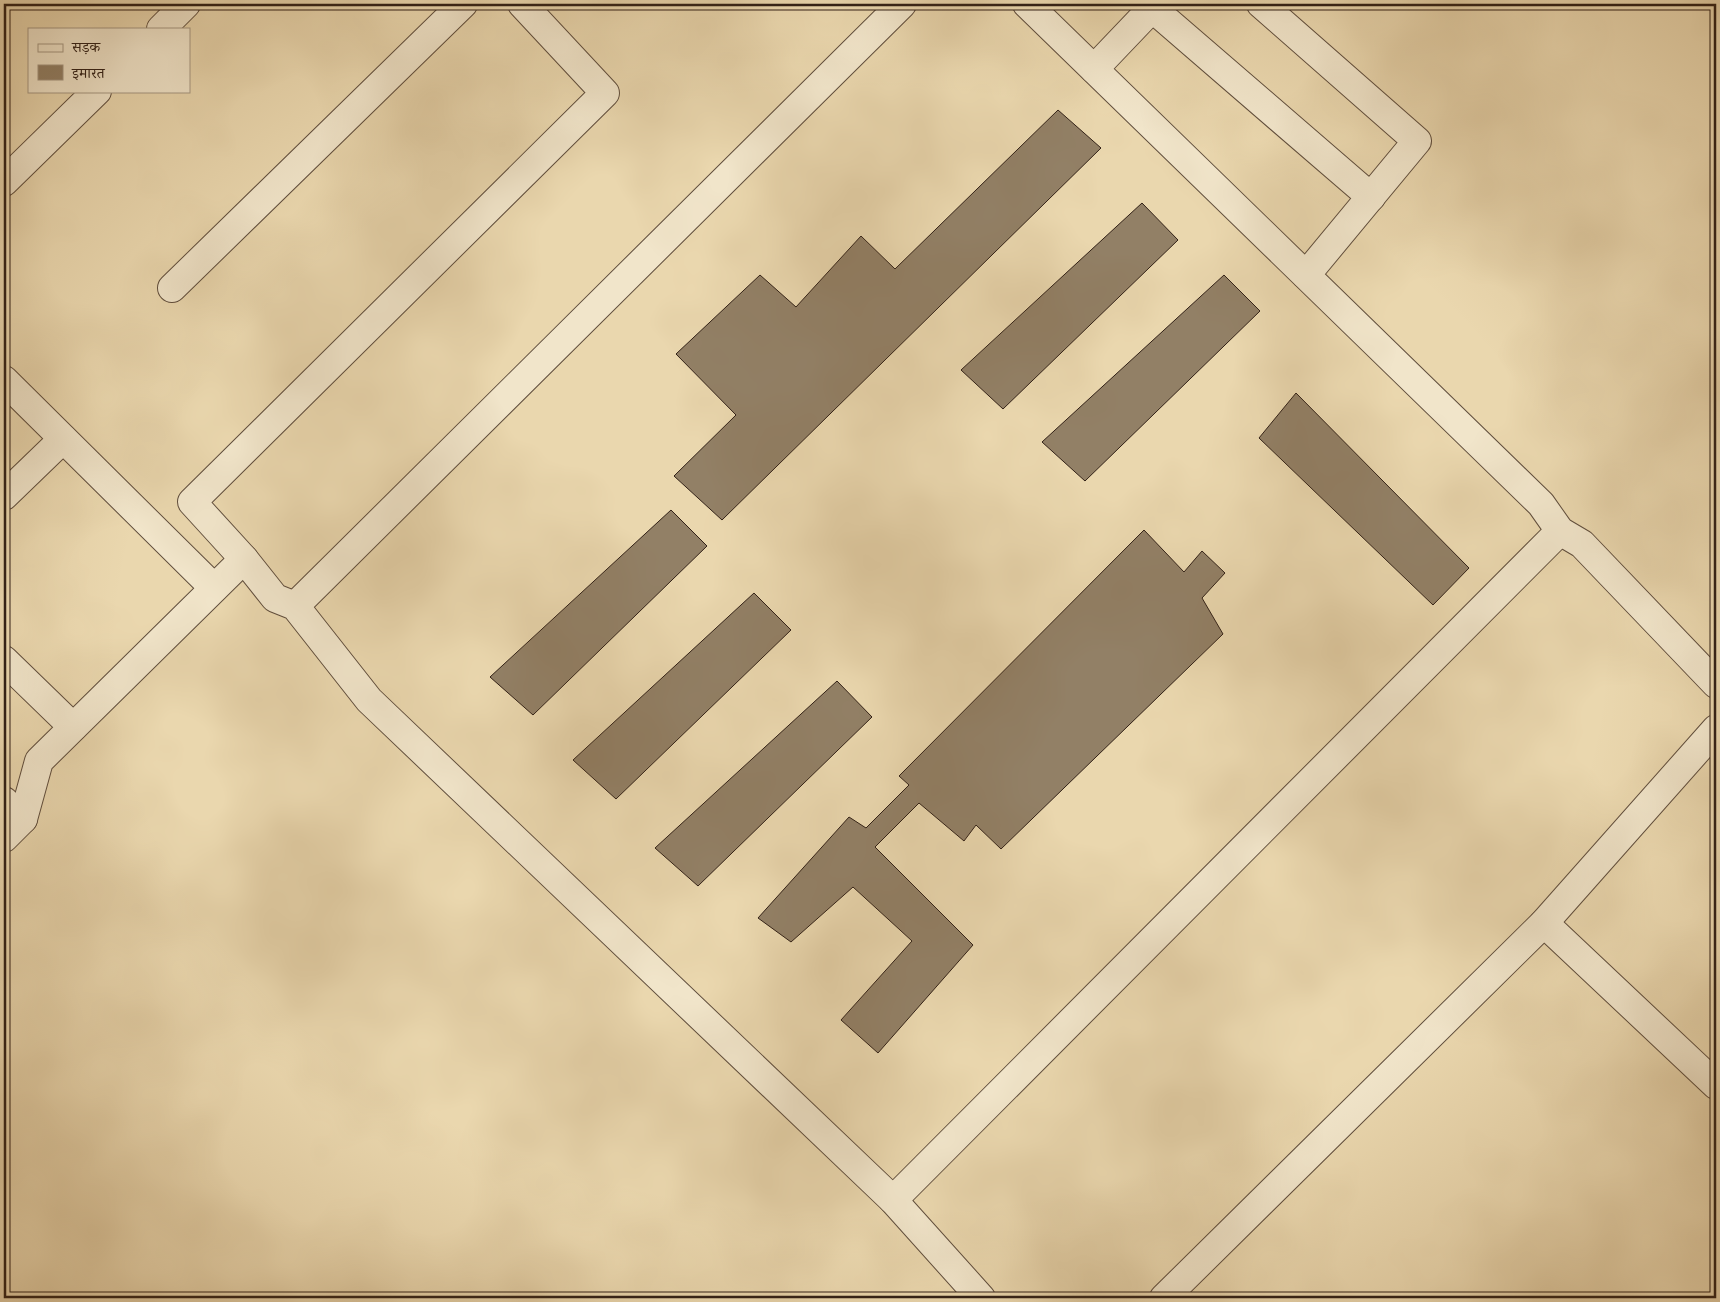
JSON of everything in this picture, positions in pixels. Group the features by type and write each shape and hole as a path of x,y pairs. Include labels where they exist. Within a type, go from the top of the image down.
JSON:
{"street":[{"path":"161,28 186,4"},
{"path":"172,288 463,4"},
{"path":"522,4 604,93 192,502 244,559 275,598 295,606 369,700 893,1200 981,1298"},
{"path":"295,606 902,4"},
{"path":"1027,4 1541,504 1560,531 1582,544 1716,684"},
{"path":"1261,4 1417,142 1306,275"},
{"path":"1094,69 1154,6 1371,197"},
{"path":"4,182 96,92"},
{"path":"4,380 214,588"},
{"path":"4,496 63,438"},
{"path":"893,1200 1560,531"},
{"path":"4,838 13,810 39,761 244,559"},
{"path":"4,660 73,727"},
{"path":"1164,1298 1544,923 1716,729"},
{"path":"1544,923 1716,1085"}],"building":[{"path":"1058,110 1101,148 722,520 674,476 736,415 676,354 760,275 796,307 861,236 895,269"},
{"path":"1142,203 1178,240 1003,409 961,370"},
{"path":"1224,275 1260,311 1085,481 1042,442"},
{"path":"1296,393 1469,568 1433,605 1259,438"},
{"path":"671,510 707,546 533,715 490,677"},
{"path":"1144,530 1184,572 1202,551 1225,573 1202,598 1223,634 1001,849 976,825 964,841 919,803 875,847 973,945 878,1053 841,1020 912,941 853,887 791,942 758,918 849,817 866,828 909,785 899,776"},
{"path":"754,593 791,630 616,799 573,760"},
{"path":"837,681 872,717 698,886 655,848"}]}
